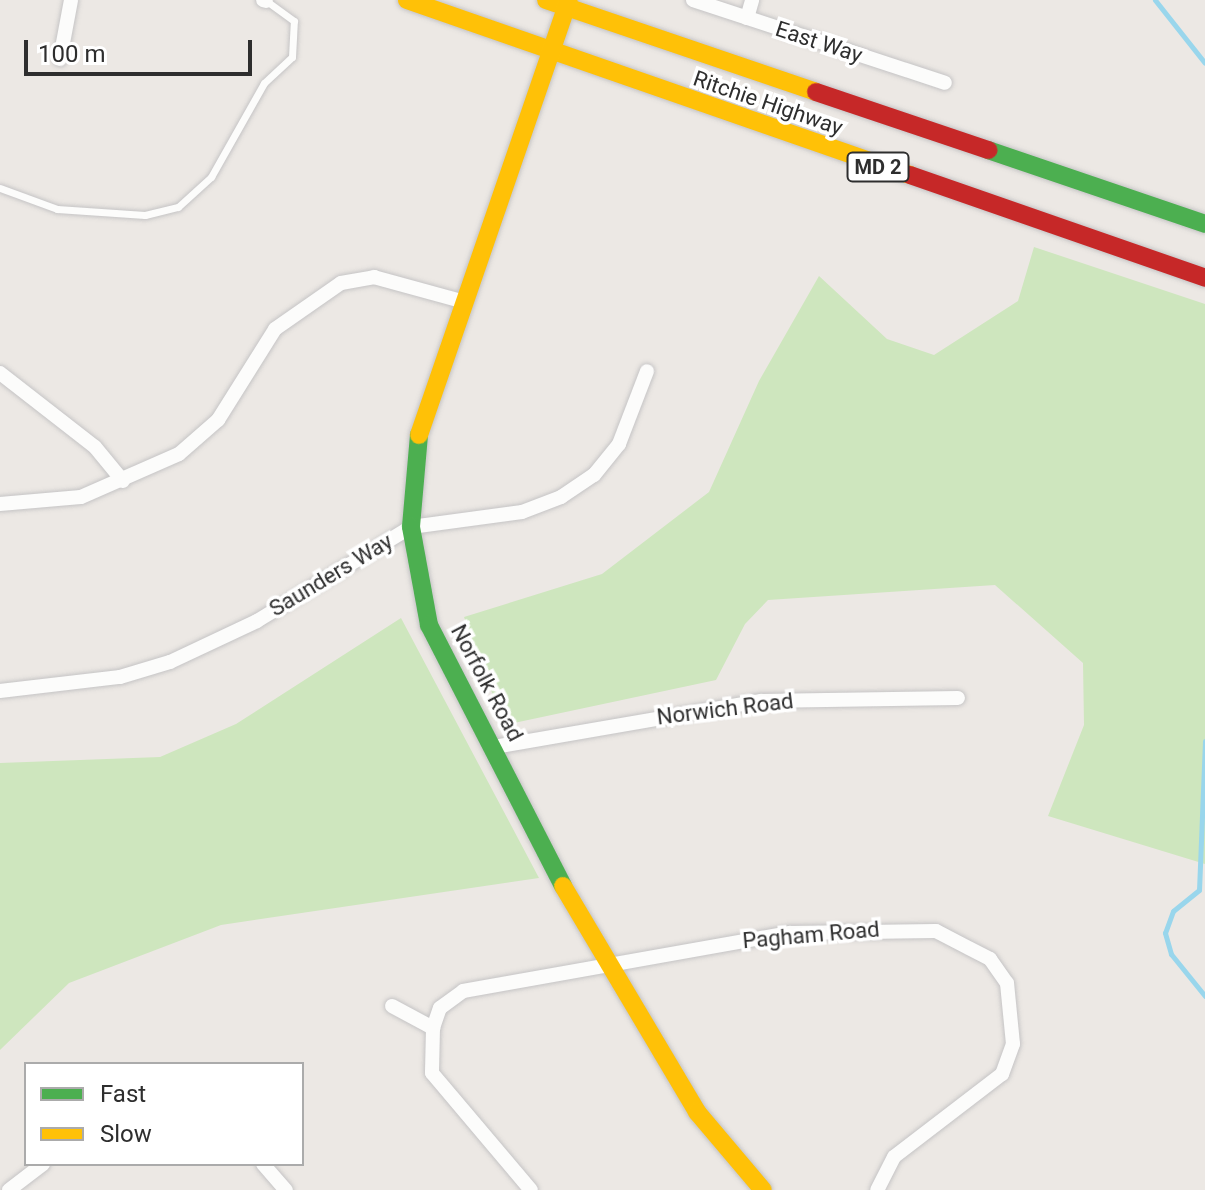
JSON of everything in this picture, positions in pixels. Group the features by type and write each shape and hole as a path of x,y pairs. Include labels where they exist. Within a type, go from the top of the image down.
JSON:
{"main road":[{"name":"Ritchie Highway","path":"407,0 1205,278"},
{"name":"Ritchie Highway","path":"546,0 568,4 1205,224"},
{"name":"Norfolk Road","path":"568,4 419,431 411,527 429,625 606,969 697,1112 763,1190"}],"street":[{"path":"60,59 71,0"},
{"name":"East Way","path":"693,0 945,83"},
{"path":"747,18 752,0"},
{"path":"0,504 81,497 179,454 218,420 275,329 308,299 374,277 465,302"},
{"name":"Saunders Way","path":"0,691 120,677 212,646 411,527 522,512 594,475 619,444 647,371"},
{"path":"0,373 95,447 123,481"},
{"name":"Norwich Road","path":"494,747 761,701 958,698"},
{"name":"Pagham Road","path":"433,1028 440,1008 463,991 606,969 665,954 868,927 936,931 990,959 1013,1010 1002,1074 894,1157 877,1190"},
{"path":"392,1006 433,1028 432,1073 531,1190"},
{"path":"9,1190 40,1166"},
{"path":"265,1166 286,1190"}],"lane":[{"path":"0,188 57,209 145,215 178,207 211,177 264,83 292,57 294,21 264,1"}],"green space":[{"path":"1034,247 1205,304 1205,864 1048,816 1084,725 1083,663 995,585 768,600 745,624 716,680 504,725 464,617 602,574 709,492 759,381 819,276 887,339 934,355 1018,301"},
{"path":"401,618 539,878 221,925 69,983 0,1050 0,763 160,757 236,724"}],"waterway":[{"path":"1155,0 1205,63"},
{"path":"1205,741 1199,890 1173,911 1165,933 1171,954 1205,996"}],"traffic: fast":[{"path":"988,150 1205,224"},
{"path":"419,435 411,527 429,625 563,886"}],"traffic: slow":[{"path":"407,0 910,175"},
{"path":"546,0 816,92"},
{"path":"419,435 569,0"},
{"path":"563,886 697,1112 763,1190"}],"traffic: jam":[{"path":"816,92 988,150"},
{"path":"910,175 1205,278"}]}
